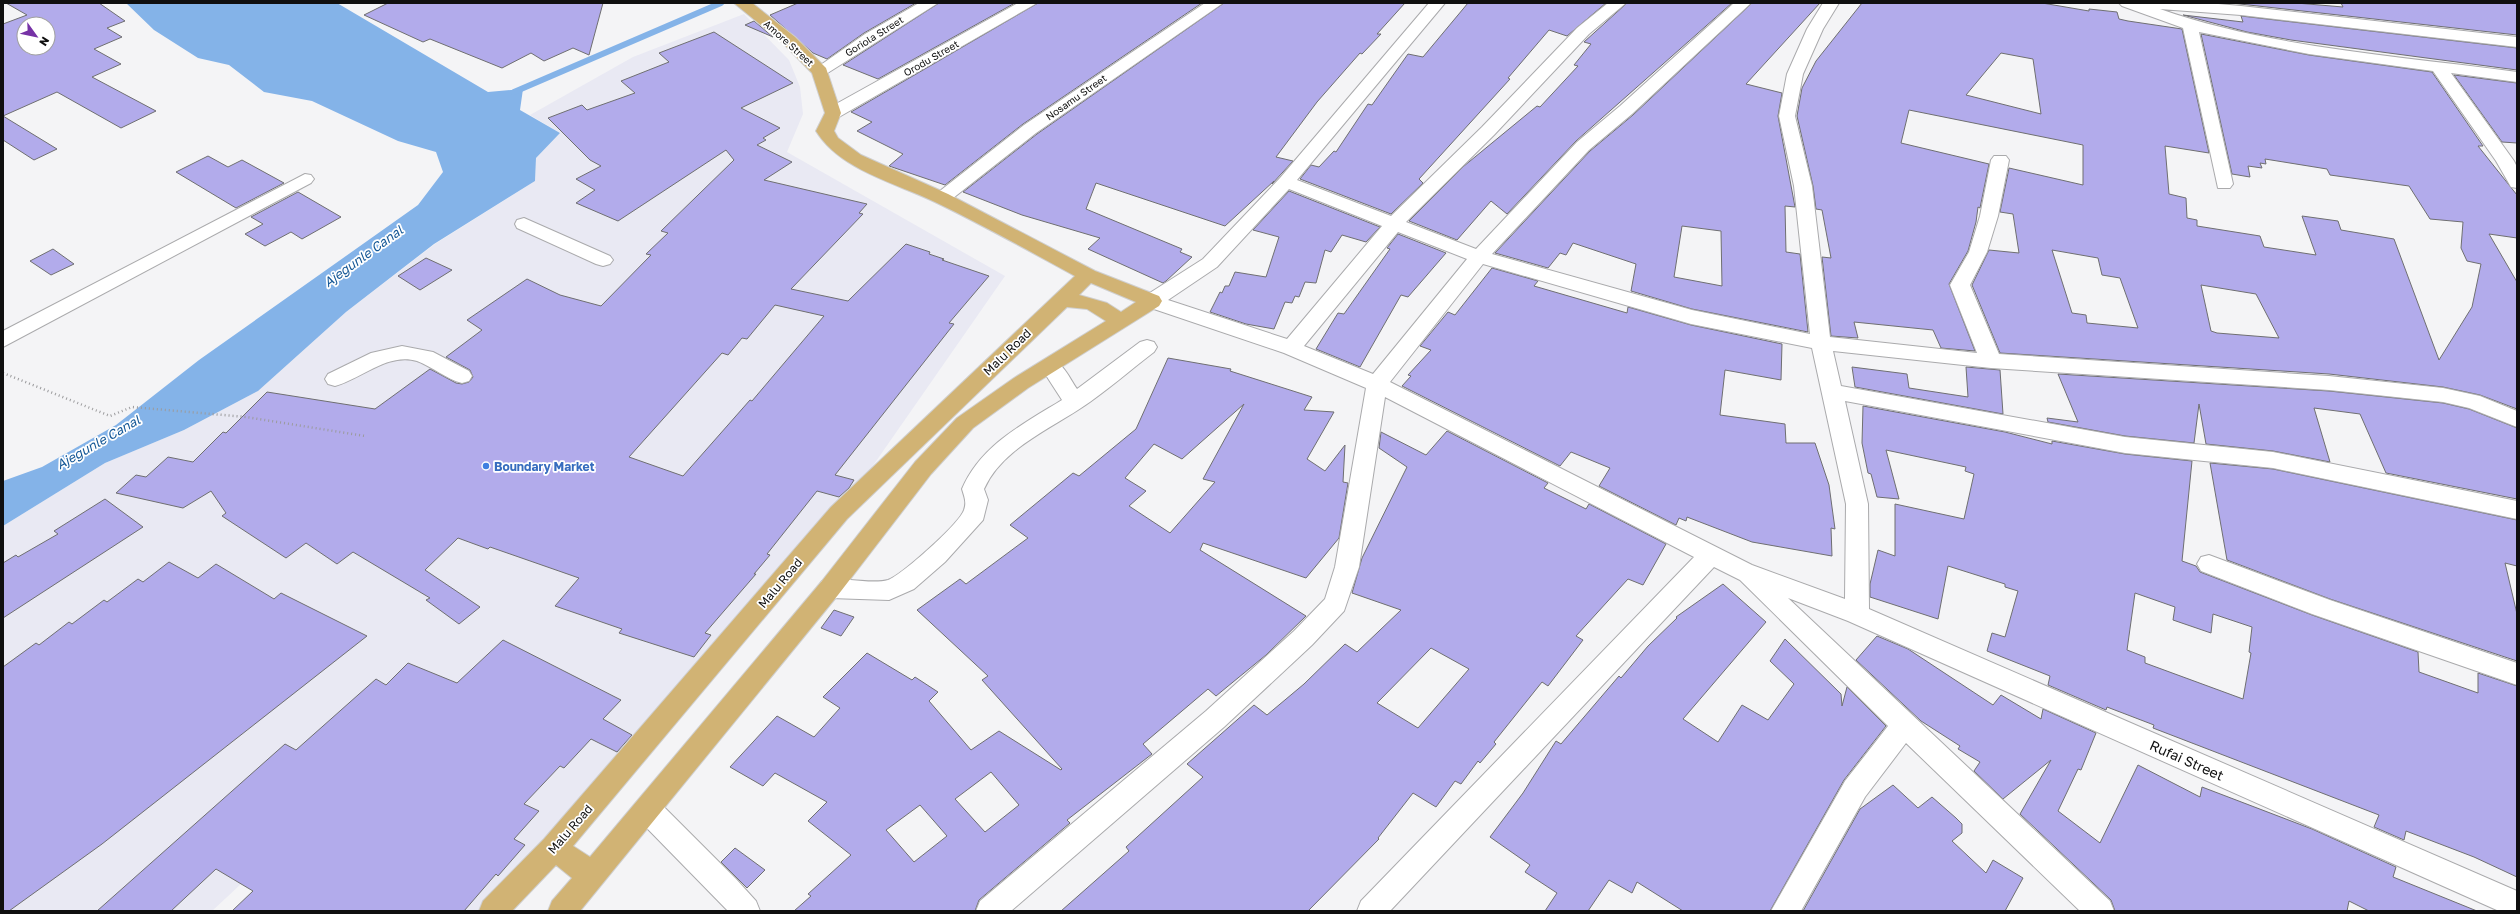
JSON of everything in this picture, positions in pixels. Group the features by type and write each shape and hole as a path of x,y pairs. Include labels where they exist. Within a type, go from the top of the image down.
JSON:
{"main road":[{"name":"Amore Street","path":"742,3 789,40 820,71 833,113"},
{"path":"833,113 826,131 831,141 855,159 942,198 1088,275 1160,296"},
{"name":"Malu Road","path":"493,911 554,848 838,513 1088,275"},
{"path":"562,911 648,810 830,588 923,468 965,423 1021,383 1120,323 1160,296"},
{"path":"1060,300 1097,304 1110,312 1120,323"},
{"path":"554,848 580,866 591,878"}],"street":[{"name":"Goriola Street","path":"820,71 872,37 930,3"},
{"name":"Orodu Street","path":"833,113 1029,3"},
{"name":"Nosamu Street","path":"942,198 1030,130 1215,3"},
{"path":"1160,296 1210,262 1286,182 1437,3"},
{"path":"1291,348 1395,223 1488,131 1583,31 1618,3"},
{"path":"990,911 1215,719 1303,638 1335,604 1347,567 1377,384 1479,257 1583,146 1626,110 1743,3"},
{"path":"1831,3 1815,29 1795,74 1787,116 1803,186 1821,343 1834,392 1857,504 1857,614"},
{"path":"2127,3 2190,25 2309,49 2439,68 2517,77"},
{"path":"2127,3 2218,7 2452,36 2517,42"},
{"path":"2190,25 2224,184"},
{"path":"2439,68 2505,161 2517,183"},
{"path":"1991,361 1960,285 1978,252 1989,216 2000,160"},
{"path":"3,340 305,179"},
{"path":"1286,182 1395,223 1479,257 1691,317 1821,343 1991,361 2328,383 2443,395 2473,401 2517,419"},
{"path":"524,224 603,260"},
{"path":"1160,296 1377,384 1712,554 1744,572 2100,911"},
{"path":"830,588 889,590 906,582 937,556 976,514 977,500 973,489 980,473 995,456 1030,430 1075,402 1147,347"},
{"path":"335,379 370,362 397,353 413,353 426,356 462,376"},
{"path":"1050,366 1075,402"},
{"path":"1834,392 2125,445 2273,460 2517,510"},
{"path":"1371,911 1712,554"},
{"path":"2209,564 2321,607 2517,674"},
{"name":"Rufai Street","path":"1744,572 1857,614 2517,905"},
{"path":"1785,911 1855,789 1905,724"},
{"path":"648,810 726,888 746,911"}],"path":[{"path":"3,373 110,416 132,407 246,418 365,436"}],"shaded area":[{"name":"Boundary Market","path":"744,14 789,60 800,87 803,114 787,152 1005,276 856,490 612,782 479,911 384,911 285,843 212,911 3,911 3,526 105,463 184,430 258,391 346,312 435,244 535,181 536,158 560,133 530,115 633,57"}],"water":[{"name":"Ajegunle Canal","path":"126,3 337,3 488,92 523,89 520,110 560,133 536,158 535,181 434,244 346,312 258,391 184,430 105,463 3,526 3,481 42,467 116,425 199,360 418,205 443,172 436,152 398,141 312,101 264,92 229,65 198,58 154,30"}],"building":[{"path":"6,3 99,3 125,21 107,28 122,37 94,49 121,64 92,77 156,111 121,128 57,92 3,116 3,24 16,19 16,56 56,56 56,16 24,16 27,15"},
{"path":"388,3 603,3 589,55 573,48 544,61 531,53 502,68 430,39 423,42 364,15"},
{"path":"798,3 916,3 864,33 827,59 813,53 770,15"},
{"path":"939,3 1015,3 878,79 843,65"},
{"path":"1038,3 1202,3 1023,124 945,185 889,166 903,154 857,131 872,122 851,112"},
{"path":"1224,3 1405,3 1377,34 1381,34 1362,54 1360,53 1317,102 1276,157 1293,161 1272,184 1274,181 1225,226 1096,183 1086,209 1182,249 1180,252 1192,257 1166,281 1163,283 1088,249 1100,238 1022,215 963,192 1037,134"},
{"path":"1468,3 1606,3 1567,36 1549,30 1508,78 1510,79 1419,179 1423,183 1391,214 1300,179 1311,165 1319,167 1334,151 1336,152 1368,104 1372,105 1408,54 1423,57"},
{"path":"1627,3 1732,3 1576,141 1507,214 1491,201 1457,240 1409,221 1464,166 1537,106 1540,107 1578,66 1574,65 1591,44 1584,42"},
{"path":"1752,3 1820,3 1746,84 1782,93 1778,116 1795,207 1785,206 1786,252 1800,254 1808,332 1692,309 1631,291 1636,264 1573,243 1566,255 1560,253 1548,268 1495,253 1590,151 1633,115","holes":["1682,226 1721,231 1722,286 1674,277"]},
{"path":"1862,3 2042,3 2089,11 2089,9 2117,12 2119,19 2182,29 2209,153 2165,146 2169,194 2186,198 2187,218 2197,220 2197,226 2260,236 2264,247 2316,255 2302,216 2338,221 2341,230 2394,239 2439,360 2472,307 2481,264 2467,261 2461,248 2463,222 2430,219 2409,186 2330,175 2327,169 2265,159 2266,164 2260,163 2262,168 2248,166 2250,177 2232,174 2201,34 2309,55 2432,72 2483,146 2478,146 2517,195 2517,238 2489,234 2517,282 2517,409 2480,395 2443,387 2329,374 2000,353 1972,285 1989,250 2019,253 2013,214 2000,212 2009,168 2083,185 2083,145 1909,110 1901,143 1989,164 1980,208 1978,207 1976,222 1968,251 1949,284 1975,351 1941,348 1933,330 1854,322 1858,338 1831,336 1822,257 1831,258 1822,210 1816,209 1813,186 1797,116 1802,88 1816,61","holes":["2001,53 2033,59 2041,114 1966,95","2052,250 2098,258 2102,275 2120,278 2138,328 2087,323 2086,315 2072,313","2201,285 2256,294 2279,338 2217,333 2211,331"]},
{"path":"2231,3 2296,3 2343,7 2341,3 2517,3 2517,35"},
{"path":"2183,15 2243,22 2241,16 2517,48 2517,70 2291,40 2247,32"},
{"path":"754,21 773,37 745,25"},
{"path":"714,32 793,83 741,108 780,128 763,138 766,140 757,145 792,162 764,180 867,204 859,213 863,214 791,289 848,301 906,244 930,252 929,254 944,259 942,260 989,276 949,323 954,324 835,475 854,480 849,488 839,497 817,491 767,554 770,555 754,574 756,574 705,633 711,635 694,657 619,633 622,629 555,606 579,578 490,547 488,549 458,538 425,570 480,607 459,624 426,600 430,598 353,552 337,564 306,543 286,558 222,516 226,513 211,491 183,508 116,493 136,475 146,477 168,457 193,462 223,432 226,433 267,392 375,409 430,369 456,383 462,384 469,382 473,377 470,370 446,357 482,330 467,320 527,279 560,295 601,306 651,255 646,254 668,233 661,231 734,160 726,150 618,221 576,203 595,190 576,179 601,166 590,160 548,118 582,105 587,110 635,93 621,81 669,62 659,53","holes":["775,305 824,316 752,401 750,400 683,476 629,457 722,353 728,355 742,338 747,339"]},
{"path":"2454,75 2517,83 2517,143 2502,142"},
{"path":"3,116 57,149 34,160 3,140"},
{"path":"208,156 228,167 242,160 284,183 236,208 176,172"},
{"path":"1289,191 1380,227 1366,242 1342,235 1331,252 1325,250 1316,283 1305,282 1299,297 1295,296 1292,303 1285,302 1274,329 1246,324 1210,312 1220,292 1222,293 1225,286 1229,286 1235,272 1266,277 1279,237 1253,230"},
{"path":"298,192 341,217 302,239 291,232 265,246 245,234 263,224 251,217"},
{"path":"1398,234 1446,253 1408,297 1401,295 1360,367 1316,349 1338,313 1344,314 1390,249 1387,248"},
{"path":"53,249 74,264 51,275 30,261"},
{"path":"426,258 452,270 420,290 398,276"},
{"path":"1492,268 1538,281 1534,286 1627,313 1628,307 1691,325 1782,344 1781,380 1725,370 1720,415 1785,424 1786,443 1815,443 1829,485 1835,529 1831,528 1832,556 1752,542 1687,517 1686,521 1679,518 1676,525 1599,486 1610,468 1571,452 1560,466 1402,386 1411,376 1408,375 1431,350 1420,346 1448,312 1455,315"},
{"path":"1168,358 1231,369 1230,371 1312,397 1304,410 1334,412 1307,459 1325,471 1345,445 1343,482 1348,483 1339,538 1306,578 1203,543 1200,550 1306,616 1266,655 1216,696 1208,689 1143,744 1152,754 1067,820 1070,823 979,900 975,911 794,911 811,896 808,894 851,855 808,821 827,802 775,773 763,786 730,767 777,716 814,737 840,708 823,697 867,653 912,680 915,677 938,692 929,701 971,750 999,731 1061,770 1062,769 982,680 988,676 917,610 960,579 966,584 1028,538 1010,525 1073,473 1079,476 1136,429","holes":["1244,404 1203,479 1215,482 1170,533 1129,506 1146,491 1125,478 1154,444 1182,459","991,772 1019,805 985,832 955,799","920,805 947,836 914,862 886,830"]},
{"path":"1852,367 1907,374 1909,388 1968,397 1966,367 2000,370 2003,414 1855,387"},
{"path":"2058,374 2329,391 2443,403 2469,409 2517,428 2517,499 2386,473 2360,414 2314,408 2330,462 2273,451 2206,444 2199,404 2194,443 2125,436 2048,422 2047,418 2078,422"},
{"path":"1863,406 2005,432 2052,444 2052,441 2125,454 2192,461 2182,561 2196,566 2200,572 2312,615 2418,652 2419,672 2478,693 2478,673 2517,686 2517,877 2474,857 2406,831 2404,840 2374,827 2379,815 2153,728 2154,725 2107,707 2106,710 2048,685 2050,676 1987,651 1992,633 2005,637 2018,591 2005,587 2005,584 1948,566 1938,619 1870,597 1870,584 1878,550 1895,556 1895,504 1964,519 1974,474 1965,471 1966,467 1886,450 1899,499 1877,497 1871,474 1868,473 1862,443","holes":["2135,593 2175,607 2173,620 2211,633 2213,614 2252,627 2249,652 2251,653 2243,699 2145,663 2145,657 2127,650"]},
{"path":"1447,431 1548,483 1544,488 1586,509 1589,504 1666,544 1643,585 1628,579 1576,636 1583,640 1548,686 1542,682 1494,742 1496,744 1480,763 1478,761 1461,784 1455,781 1436,807 1413,793 1378,838 1379,839 1308,911 1061,911 1129,851 1126,847 1203,777 1187,764 1254,705 1267,715 1304,684 1345,644 1357,652 1401,610 1352,593 1362,558 1407,467 1379,448 1381,432 1426,455","holes":["1431,648 1469,669 1418,728 1377,703"]},
{"path":"2210,463 2273,469 2517,520 2517,566 2505,563 2517,614 2517,661 2330,599 2227,560"},
{"path":"105,499 143,527 3,618 3,563 16,555 18,557 58,534 54,531"},
{"path":"169,562 198,578 216,564 274,599 281,593 367,636 102,844 9,911 3,911 3,667 36,643 39,645 69,622 72,624 104,600 107,602 138,579 143,582"},
{"path":"1723,584 1766,622 1683,719 1718,742 1742,705 1768,720 1794,684 1770,661 1785,639 1841,694 1842,706 1847,687 1886,726 1844,780 1770,911 1683,911 1637,882 1632,893 1609,880 1588,911 1545,911 1557,893 1525,872 1530,865 1490,837 1523,793 1556,741 1561,744 1619,676 1621,678 1648,646 1677,618 1676,617"},
{"path":"834,610 854,617 841,636 821,628"},
{"path":"1877,636 1908,649 1993,705 2001,695 2041,719 2043,709 2096,733 2081,770 2078,769 2058,811 2100,843 2138,765 2200,797 2202,787 2312,829 2396,867 2393,877 2477,911 2369,911 2349,901 2347,911 2115,911 2111,900 2020,814 2051,760 2003,799 1974,771 1980,762 1958,749 1960,746 1921,721 1856,660"},
{"path":"503,640 621,700 603,719 632,735 617,752 591,739 564,768 560,766 524,804 539,811 514,839 525,845 498,876 496,874 464,911 232,911 253,891 216,869 171,911 97,911 285,744 296,750 376,679 386,685 408,663 457,683"},
{"path":"1893,785 1918,808 1932,797 1956,818 1962,824 1962,833 1952,841 1986,873 1993,860 2023,878 2005,911 1803,911 1860,809"},
{"path":"735,848 765,870 747,888 721,862"}],"waterway":[{"path":"514,92 721,3"}],"place":[{"name":"Boundary Market","path":"486,466"}]}
